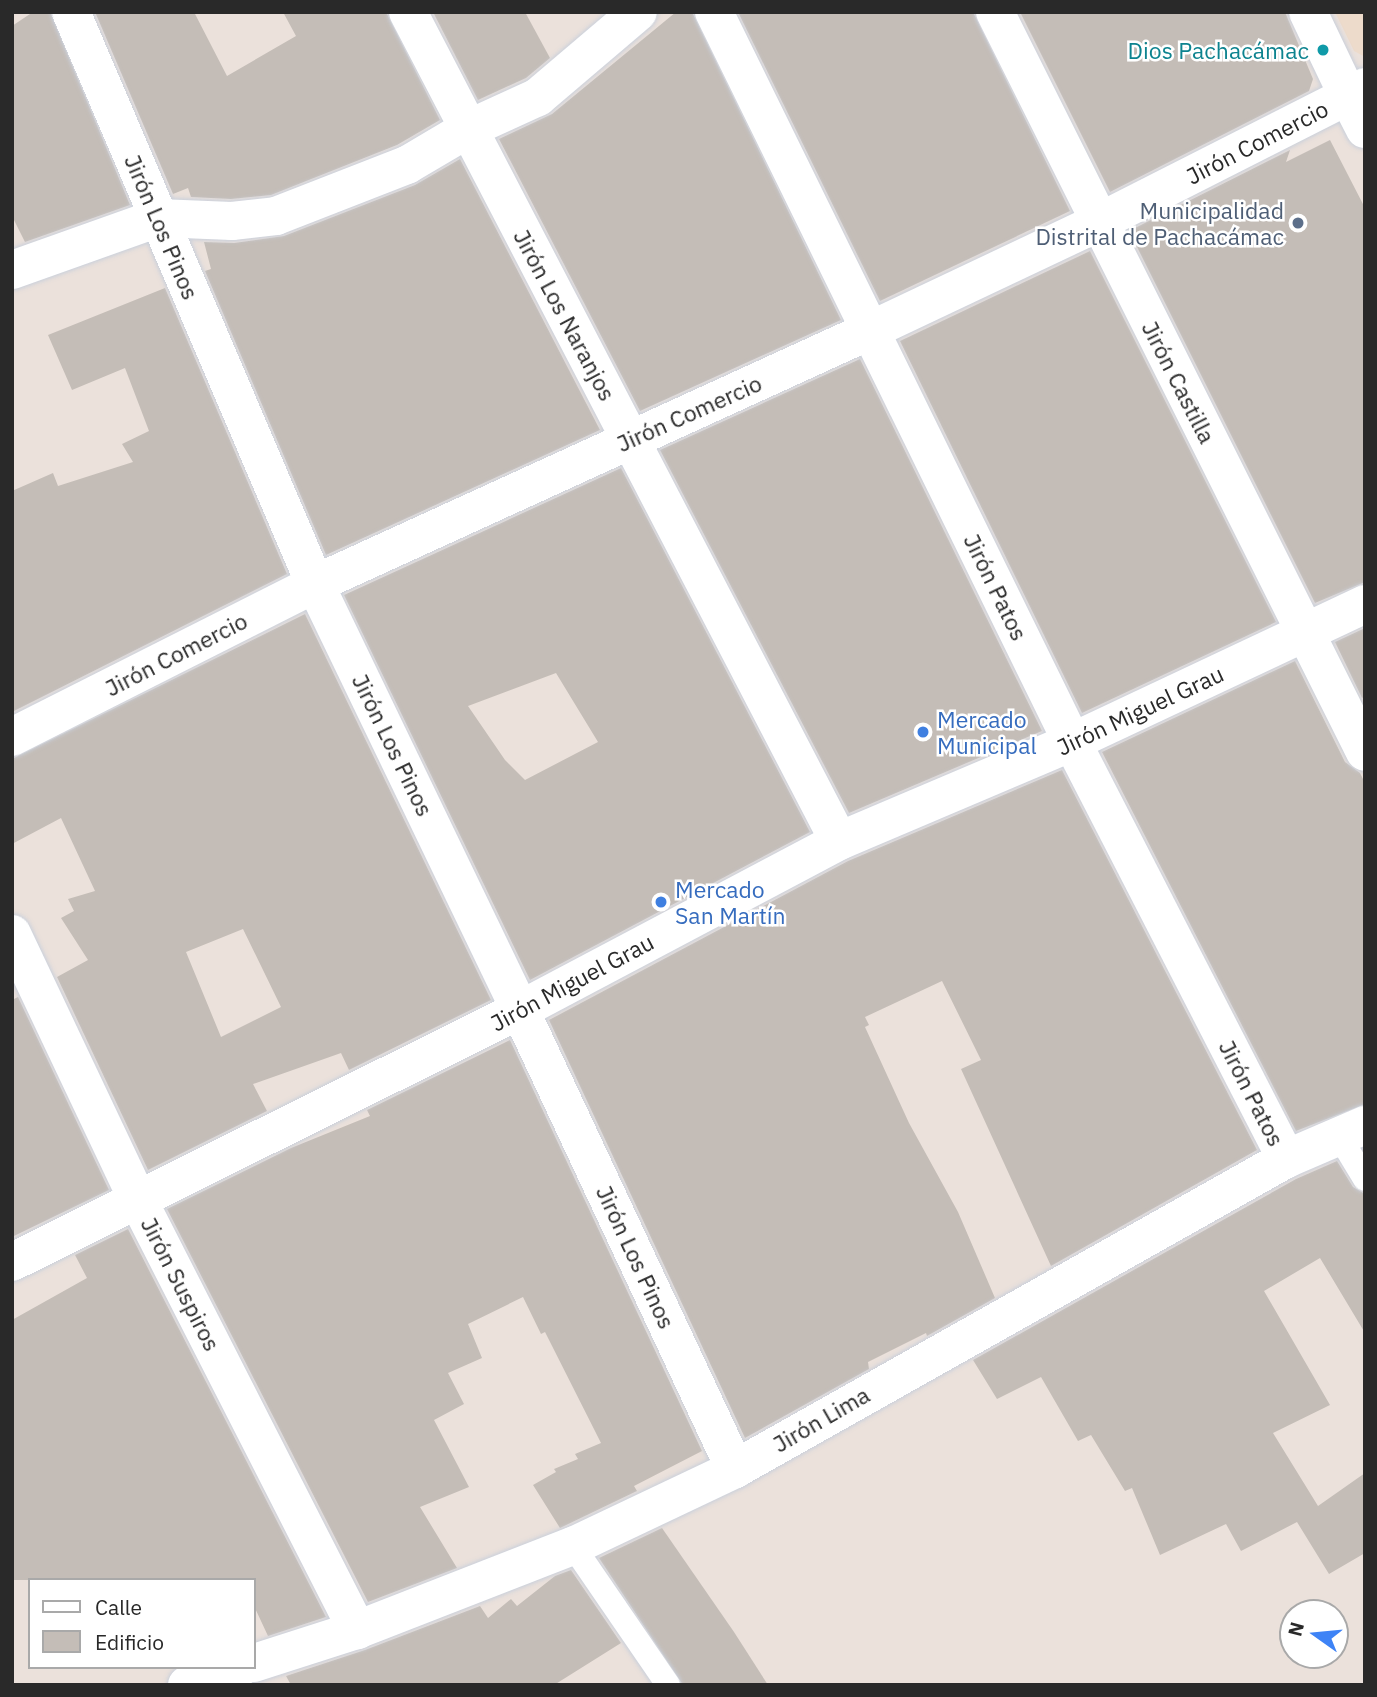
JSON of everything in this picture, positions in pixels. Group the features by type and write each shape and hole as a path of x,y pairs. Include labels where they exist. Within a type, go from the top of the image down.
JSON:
{"street":[{"name":"Jirón Los Pinos","path":"71,12 315,584 520,1010 735,1469"},
{"name":"Jirón Los Naranjos","path":"408,12 839,841"},
{"path":"12,270 158,218 232,221 276,216 407,164 468,129 538,97 638,12"},
{"name":"Jirón Patos","path":"714,12 1072,742 1286,1159"},
{"name":"Jirón Castilla","path":"995,12 1365,752"},
{"path":"1308,12 1359,104"},
{"name":"Jirón Comercio","path":"12,737 315,584 1359,104"},
{"name":"Jirón Miguel Grau","path":"12,1262 520,1010 839,841 1072,742 1365,604"},
{"name":"Jirón Suspiros","path":"12,934 138,1200 357,1630"},
{"name":"Jirón Lima","path":"256,1662 357,1630 573,1546 735,1469 1286,1159 1352,1131"},
{"path":"187,1685 235,1669"}],"lane":[{"path":"1352,1131 1365,1179"},
{"path":"573,1546 668,1685"}],"shaded area":[{"path":"1335,12 1365,12 1365,57 1354,51"}],"building":[{"path":"33,12 50,12 130,205 25,242 12,216 12,26"},
{"path":"95,12 194,12 227,76 296,36 283,12 386,12 440,120 397,145 271,195 231,199 191,197 188,188 173,194"},
{"path":"433,12 525,12 550,58 526,78 478,100"},
{"path":"676,12 692,12 841,320 640,411 499,139 552,114"},
{"path":"738,12 973,12 1070,211 880,301"},
{"path":"1020,12 1285,12 1313,79 1309,91 1110,192"},
{"path":"1330,140 1365,208 1365,582 1315,603 1129,231 1290,150 1286,162"},
{"path":"460,159 600,430 326,555 205,271 211,269 204,242 234,243 284,236 415,185"},
{"path":"1090,251 1276,622 1082,713 900,341"},
{"path":"165,288 287,574 12,712 12,491 53,473 58,486 133,462 122,444 149,431 125,368 72,390 48,335"},
{"path":"860,359 1042,731 849,813 660,450"},
{"path":"621,468 810,832 530,980 344,595","holes":["556,673 598,742 525,780 505,760 468,706"]},
{"path":"305,614 491,1000 349,1070 341,1053 253,1084 267,1111 148,1170 57,977 88,960 61,918 74,911 68,899 95,891 61,818 12,844 12,759","holes":["243,929 281,1007 221,1037 186,952"]},
{"path":"1365,628 1365,696 1362,698 1335,642"},
{"path":"1295,661 1345,762 1360,773 1365,783 1365,1104 1296,1131 1102,752"},
{"path":"1062,770 1257,1150 1051,1266 961,1069 981,1060 942,981 865,1017 869,1025 865,1027 909,1123 958,1212 995,1298 927,1336 926,1333 868,1362 869,1369 745,1438 549,1020 848,861"},
{"path":"18,997 109,1190 12,1237 12,1000"},
{"path":"510,1040 702,1451 634,1486 637,1491 560,1528 533,1485 556,1472 554,1469 578,1459 575,1454 601,1443 545,1332 541,1334 523,1297 468,1324 482,1358 448,1373 464,1404 434,1420 469,1487 420,1507 457,1568 368,1602 167,1209 291,1148 370,1116 367,1110"},
{"path":"1337,1161 1353,1187 1365,1194 1365,1333 1320,1258 1264,1291 1330,1405 1273,1433 1318,1506 1365,1473 1365,1553 1329,1574 1297,1522 1241,1551 1226,1524 1160,1555 1132,1488 1125,1491 1091,1435 1078,1441 1041,1377 997,1399 973,1360 1296,1179"},
{"path":"128,1229 326,1617 268,1636 256,1610 256,1578 12,1580 12,1320 87,1278 75,1255"},
{"path":"662,1528 768,1685 683,1685 599,1558"},
{"path":"571,1570 621,1643 554,1685 291,1685 286,1676 365,1650 480,1606 488,1618 511,1599 517,1606 555,1576"}],"place":[{"name":"Dios Pachacámac","path":"1323,50"},
{"name":"Municipalidad Distrital de Pachacámac","path":"1298,223"},
{"name":"Mercado Municipal","path":"923,732"},
{"name":"Mercado San Martín","path":"661,902"}]}
